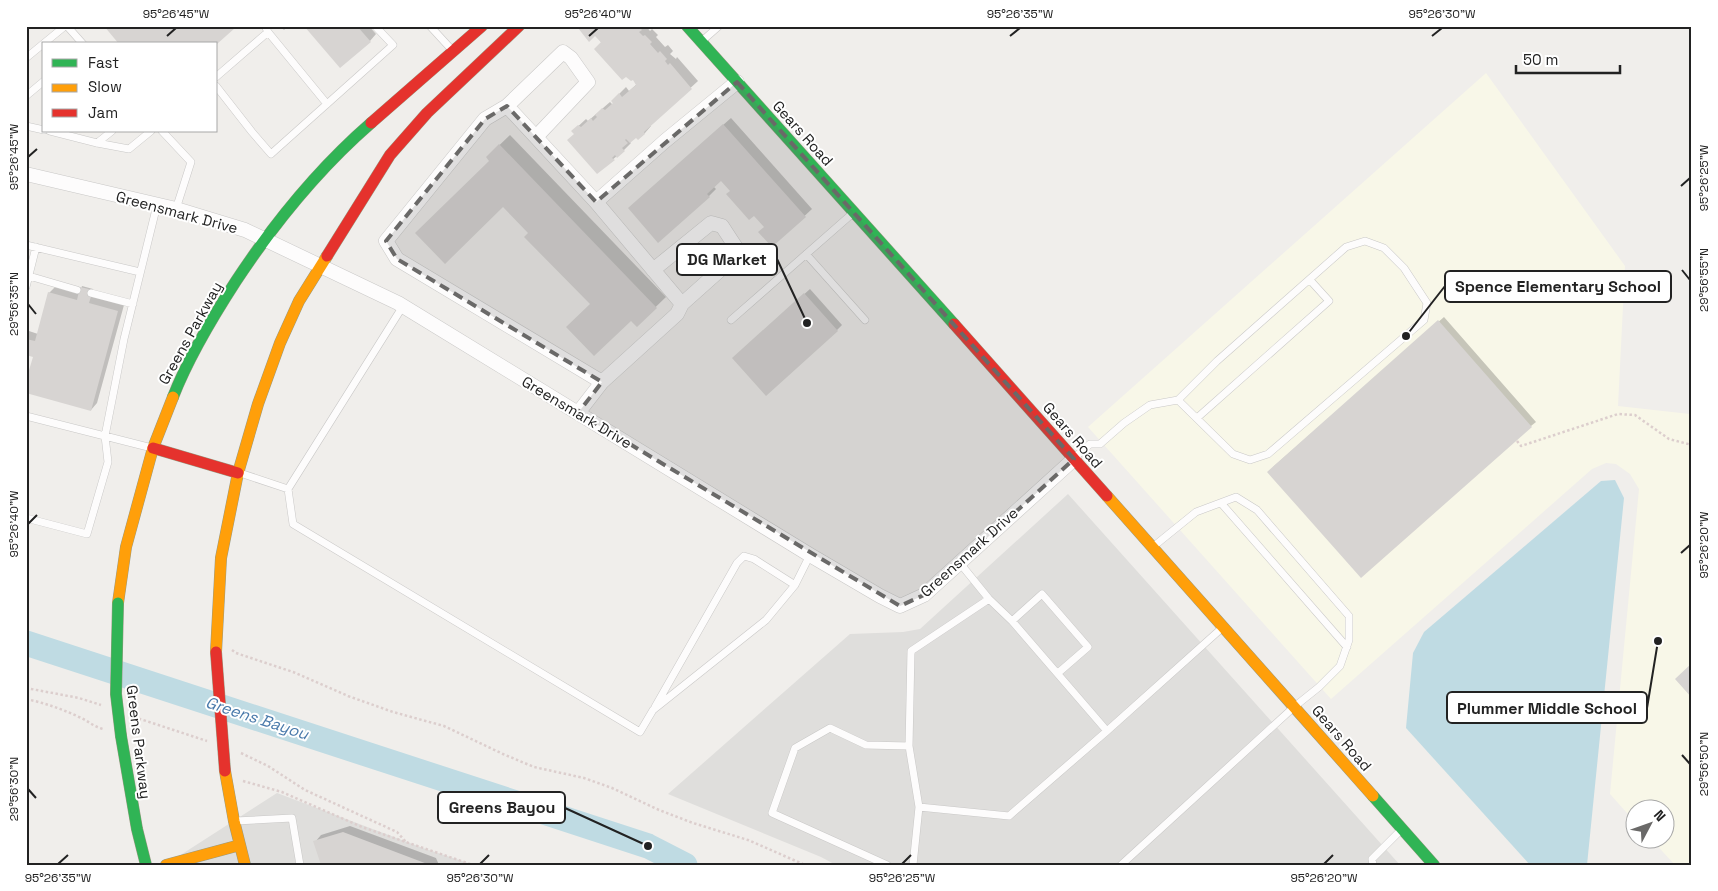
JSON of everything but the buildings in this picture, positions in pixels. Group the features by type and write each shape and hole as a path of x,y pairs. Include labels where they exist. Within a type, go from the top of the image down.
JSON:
{"street":[{"name":"Greens Parkway","path":"244,865 226,775 216,652 221,558 238,473 258,404 280,343 299,301 390,155 427,113 462,61 482,26"},
{"name":"Greens Parkway","path":"146,865 136,829 121,733 116,684 118,603 126,547 152,448 180,379 215,313 264,239 302,191 363,130 462,61 520,26"},
{"name":"Gears Road","path":"688,26 1434,865"},
{"path":"536,137 588,82 571,58 563,52 507,106 485,120 386,241 397,259 602,382"},
{"path":"596,202 665,141 737,82"},
{"path":"507,106 596,202 682,304"},
{"name":"Greensmark Drive","path":"26,174 176,209 245,230 403,306 810,555 900,606 924,595 1074,458"},
{"path":"578,413 602,382 677,314 682,304 729,262 737,249 722,226 711,223 653,270"},
{"path":"152,448 238,473"},
{"path":"166,865 240,845"}],"lane":[{"path":"46,42 66,26 81,42"},
{"path":"218,89 271,154 393,45 375,26"},
{"path":"430,26 462,61"},
{"path":"701,42 719,26"},
{"path":"218,76 266,29 327,104"},
{"path":"26,58 42,45"},
{"path":"26,96 42,83"},
{"path":"26,126 42,130"},
{"path":"60,132 97,143 129,149 150,132"},
{"path":"97,143 111,132"},
{"path":"163,132 191,162 176,209"},
{"path":"26,518 87,534 108,462 105,436 124,339 157,205"},
{"path":"731,320 854,212"},
{"path":"1074,458 1090,444 1100,444 1124,423 1150,405 1178,400 1217,362 1346,247 1365,241 1384,248 1404,268 1428,303 1424,320 1268,454 1250,460 1233,454 1178,400"},
{"path":"26,244 140,272"},
{"path":"26,287 36,247"},
{"path":"806,254 866,320"},
{"path":"29,276 77,290"},
{"path":"1197,418 1329,301 1310,280"},
{"path":"91,293 133,304"},
{"path":"403,306 288,488 293,524 640,732 737,563 744,556 754,559 795,585"},
{"path":"26,416 152,448"},
{"path":"238,473 288,488"},
{"path":"1120,865 1294,707 1320,687 1340,666 1349,640 1349,616 1257,510 1236,497 1196,512 1152,547"},
{"path":"1221,503 1347,647"},
{"path":"653,710 766,620 795,585 810,555"},
{"path":"958,562 989,599 1012,621 1058,673 1107,731"},
{"path":"1012,621 1042,594 1088,646 1058,673"},
{"path":"913,865 919,807 909,746 911,651 989,599"},
{"path":"919,807 1009,816 1107,731 1223,626"},
{"path":"887,865 772,813 795,748 830,728 866,745 909,746"},
{"path":"234,821 292,818 298,864"},
{"path":"1373,865 1372,859 1402,829"}],"path":[{"path":"1517,441 1521,446 1618,414 1635,415 1669,439 1692,445"},
{"path":"216,639 236,654 293,672 348,696 393,712 444,726 534,767 584,778 612,788 659,810 748,840 804,865"},
{"path":"26,699 42,702 64,710 98,728 121,733"},
{"path":"226,775 282,792 362,827 473,865"}],"highlighted area":[{"path":"737,82 1074,459 924,595 900,606 578,413 602,382 397,259 386,241 485,119 507,106 596,202"}],"shaded area":[{"path":"1486,73 1625,266 1618,406 1690,414 1692,395 1692,865 1675,865 1659,848 1676,848 1676,798 1626,798 1626,812 1610,794 1639,489 1630,474 1616,464 1606,463 1592,469 1331,699 1088,427"},
{"path":"1068,494 1400,865 836,865 821,857 668,794 850,634 903,632 920,629"},
{"path":"277,793 423,848 474,865 165,865"}],"water":[{"path":"1615,480 1624,498 1587,865 1530,865 1406,728 1413,653 1424,632 1601,481"}],"waterway":[{"name":"Greens Bayou","path":"26,643 648,846 685,865"}],"traffic: fast":[{"path":"687,26 954,324"},
{"path":"173,397 186,367 210,323 266,238 315,178 371,123"},
{"path":"118,603 116,694 121,736"},
{"path":"121,736 137,829 146,865"},
{"path":"1373,796 1434,865"}],"traffic: slow":[{"path":"216,652 221,558 238,473 258,404 280,343 299,301 327,256"},
{"path":"118,603 126,547 153,448 173,397"},
{"path":"1107,496 1373,796"},
{"path":"225,771 234,821 245,865"},
{"path":"166,865 240,845"}],"traffic: jam":[{"path":"371,123 482,26"},
{"path":"327,256 390,155 427,113 519,26"},
{"path":"954,324 1107,496"},
{"path":"153,448 238,473"},
{"path":"216,652 225,771"}],"place":[{"name":"DG Market","path":"807,323"},
{"name":"Spence Elementary School","path":"1406,336"},
{"name":"Plummer Middle School","path":"1658,641"},
{"name":"Greens Bayou","path":"648,846"}]}
